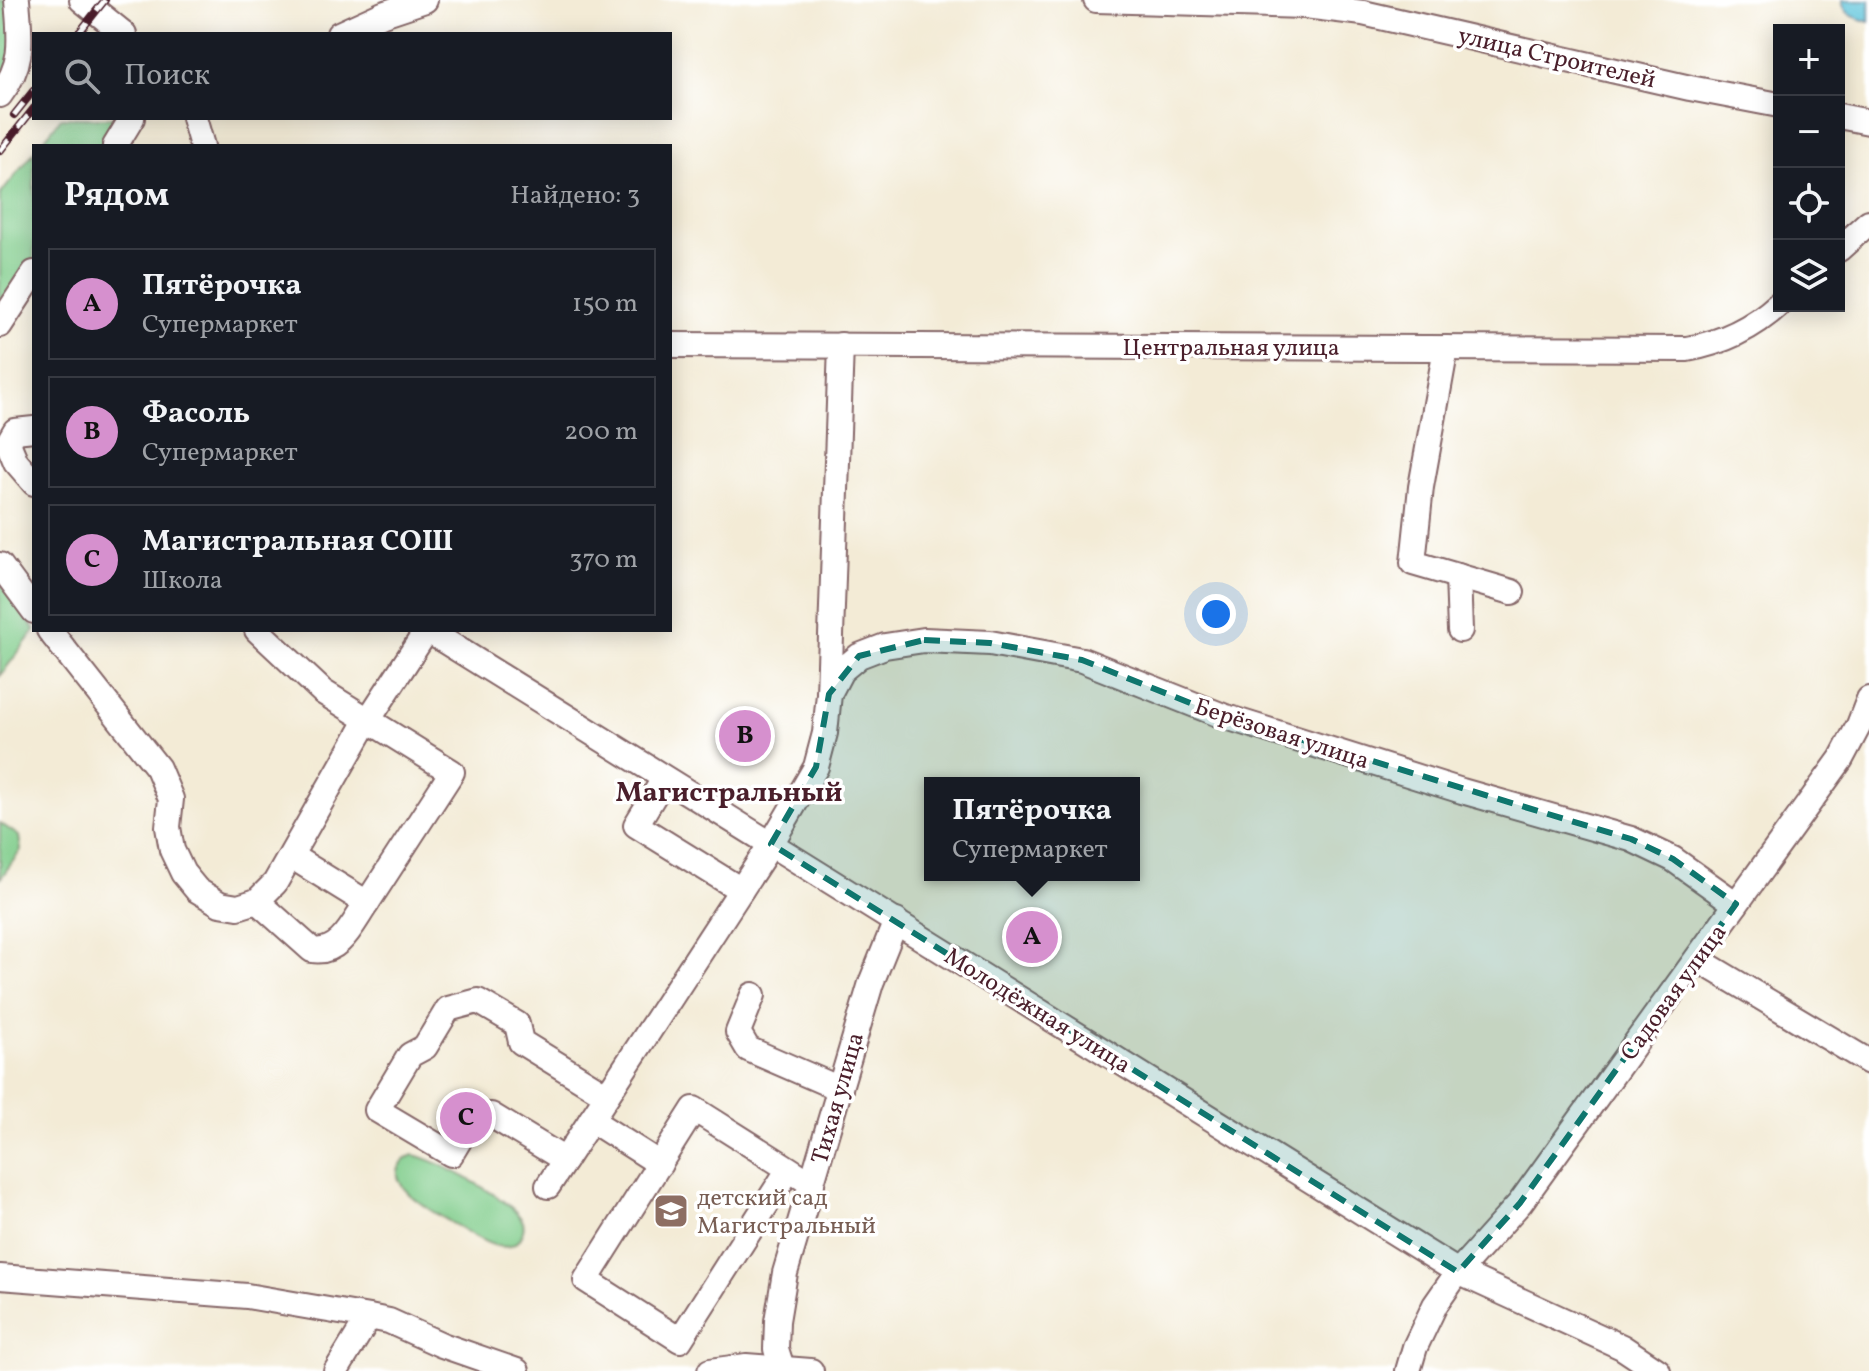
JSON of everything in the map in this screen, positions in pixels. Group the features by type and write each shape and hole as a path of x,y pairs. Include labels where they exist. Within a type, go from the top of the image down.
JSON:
{"street":[{"path":"0,95 19,61 17,0"},
{"path":"82,0 122,32"},
{"path":"343,32 425,0"},
{"name":"улица Строителей","path":"1096,0 1305,6 1363,13 1690,88 1773,104"},
{"path":"1845,117 1869,122"},
{"path":"116,144 131,120"},
{"path":"195,120 201,144"},
{"path":"1845,244 1869,222"},
{"path":"0,325 32,276"},
{"name":"Центральная улица","path":"672,345 1687,349 1713,345 1740,332 1773,308"},
{"path":"548,1186 771,844 816,767 825,733 829,694 841,345"},
{"path":"1446,348 1424,472 1413,563 1512,592"},
{"path":"32,429 15,431 8,443 16,462 32,481"},
{"path":"0,565 32,608"},
{"path":"1458,576 1460,630"},
{"path":"51,632 158,768 171,799 168,827 172,850 183,873 197,890 220,904 238,907 257,901 275,883 369,719 426,632"},
{"path":"257,901 312,950 322,952 338,944 452,772 323,692 259,632"},
{"name":"Молодёжная улица","path":"430,632 1458,1272 1622,1347 1658,1371"},
{"name":"Берёзовая улица","path":"829,694 841,671 859,656 885,646 924,640 990,643 1082,660 1223,716 1462,791 1631,839 1673,859 1736,904"},
{"name":"Садовая улица","path":"1408,1371 1415,1347 1435,1305 1458,1272 1520,1203 1841,759 1869,699"},
{"path":"664,779 636,825 741,890"},
{"path":"291,856 367,903"},
{"name":"Тихая улица","path":"783,1370 776,1349 785,1273 871,983 896,921"},
{"path":"1697,959 1869,1062"},
{"path":"753,995 738,1032 748,1049 840,1089"},
{"path":"565,1160 491,1115 472,1119 451,1154 377,1110 410,1055 425,1047 448,1009 478,1001 517,1024 521,1042 607,1095"},
{"path":"789,1169 680,1340 586,1280 694,1109 789,1169 812,1184"},
{"path":"591,1120 660,1164"},
{"path":"0,1277 247,1296 369,1317 389,1321 442,1345 517,1371"},
{"path":"336,1371 369,1317"},
{"path":"710,1371 746,1366 811,1371"}],"highlighted area":[{"path":"924,640 990,643 1082,660 1223,716 1631,839 1673,859 1736,904 1520,1203 1458,1272 771,844 816,767 829,694 859,656"}],"green space":[{"path":"0,0 20,0 33,24 20,77 0,103"},
{"path":"59,120 127,120 112,144 41,144"},
{"path":"32,155 32,277 0,330 0,195"},
{"path":"0,582 33,632 0,676"},
{"path":"0,823 19,836 21,850 0,879"},
{"path":"414,1155 456,1173 505,1203 523,1222 519,1239 506,1247 489,1244 408,1193 398,1175 403,1162"}],"water":[{"path":"1842,0 1869,0 1869,22 1848,12"}],"railway":[{"path":"80,32 105,0"},
{"path":"14,115 32,92"},
{"path":"0,151 32,111"}],"place":[{"name":"Фасоль","path":"745,736"},
{"name":"Пятёрочка","path":"1032,937"},
{"name":"Магистральная СОШ","path":"466,1118"},
{"name":"детский сад Магистральный","path":"671,1211"}],"district":[{"name":"Магистральный","path":"729,791"}]}
